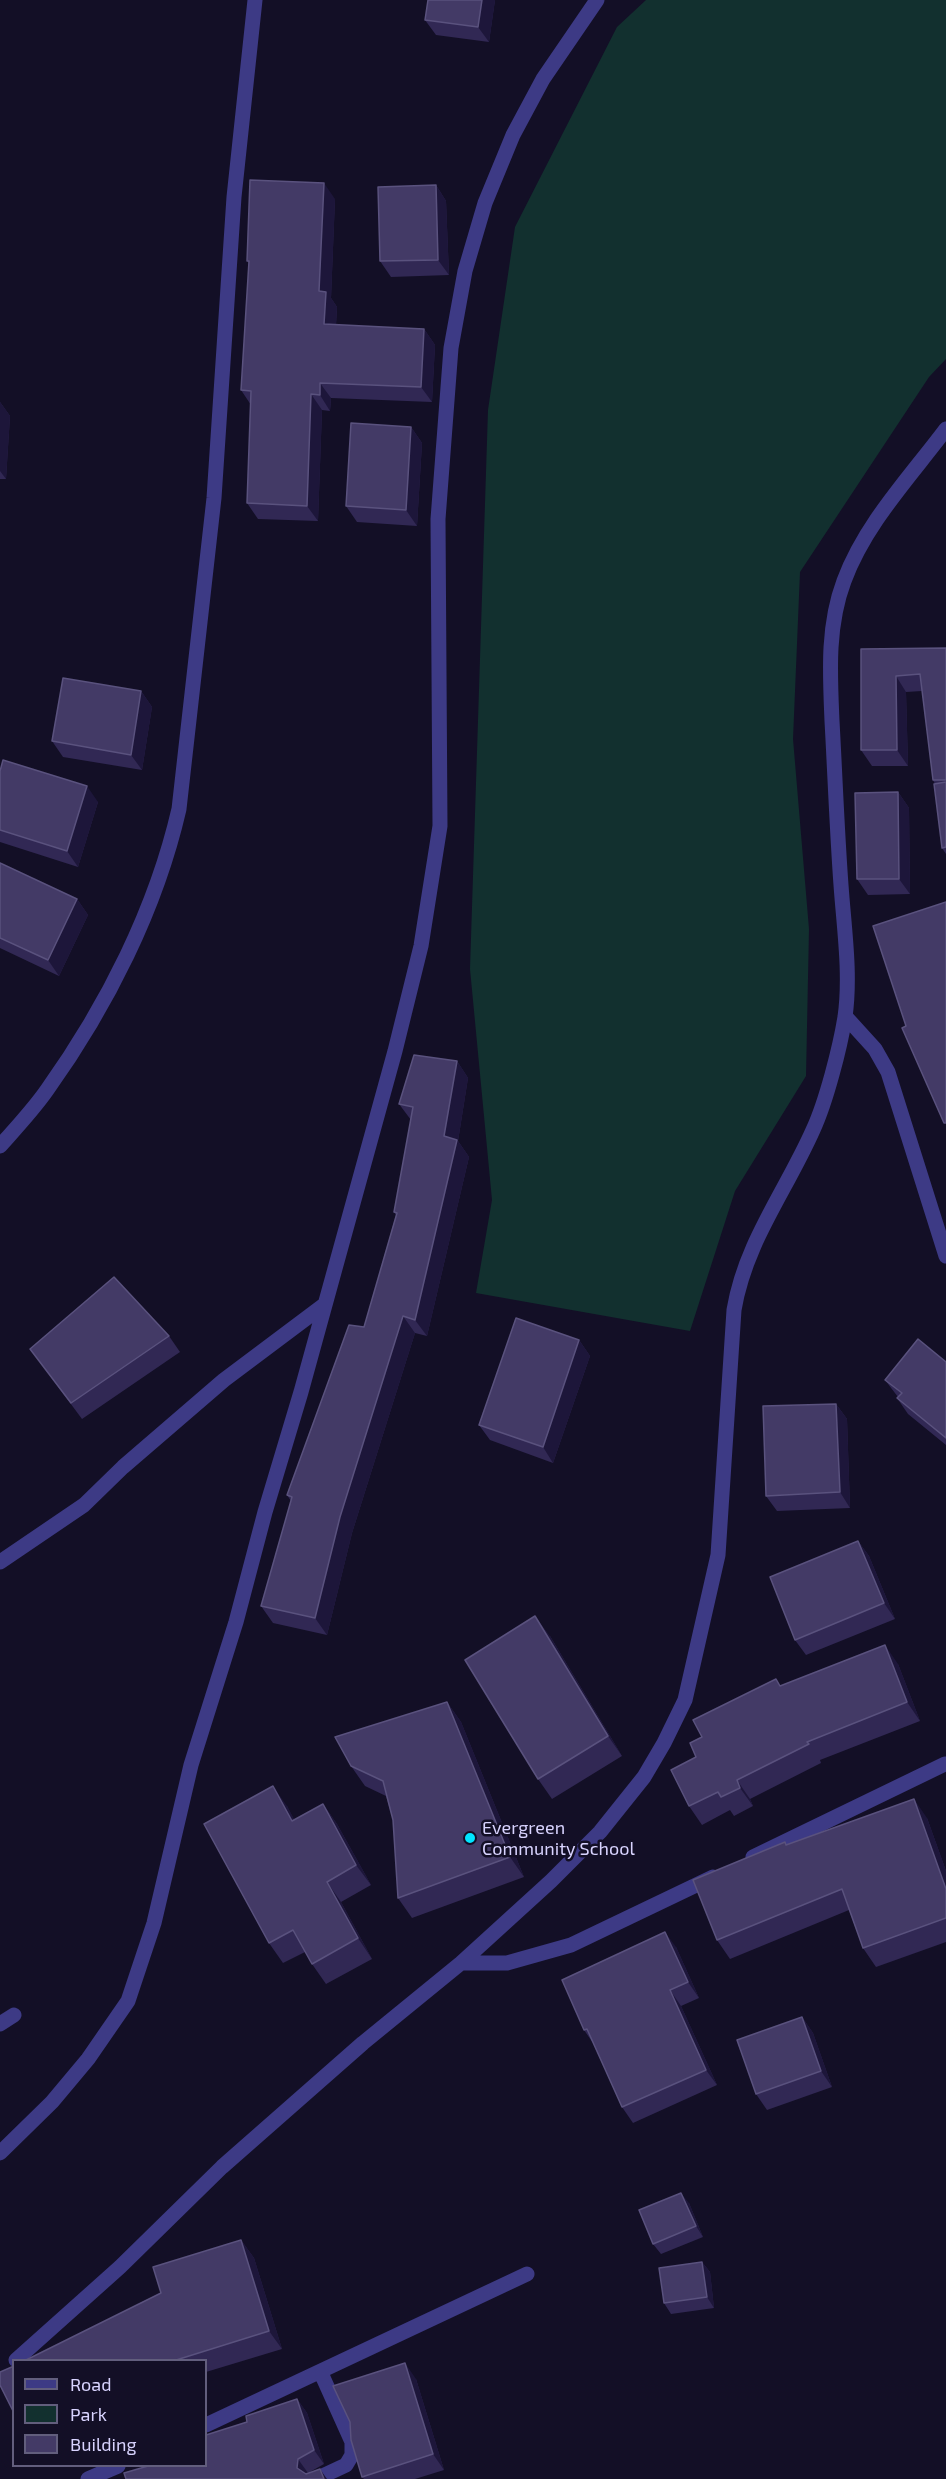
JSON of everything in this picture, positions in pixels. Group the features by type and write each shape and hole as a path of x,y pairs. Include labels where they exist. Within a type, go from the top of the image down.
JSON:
{"street":[{"path":"0,1146 46,1092 85,1034 133,943 152,900 171,844 177,818 187,749 214,498 234,197 255,0"},
{"path":"0,2153 60,2094 88,2060 128,2001 154,1923 191,1765 236,1622 397,1041 421,946 441,826 438,519 451,348 465,271 485,203 513,135 543,79 597,0"},
{"path":"18,2359 120,2267 231,2160 363,2043 461,1963 551,1881 600,1832 644,1777 685,1700 717,1555 734,1310 738,1284 759,1232 814,1130 834,1065 845,1016 846,960 830,680 832,624 843,582 873,525 946,429"},
{"path":"845,1016 875,1049 888,1072 946,1256"},
{"path":"0,1562 84,1505 123,1467 224,1380 324,1305"},
{"path":"461,1963 507,1963 571,1945 945,1764"},
{"path":"0,2024 14,2015"},
{"path":"207,2426 527,2274"},
{"path":"316,2479 346,2465 352,2455 352,2442 321,2373"},
{"path":"88,2479 116,2467"}],"green space":[{"path":"646,0 946,0 946,359 929,377 800,572 793,739 809,929 806,1076 735,1191 690,1331 476,1293 492,1200 470,969 488,410 515,227 617,27"}],"building":[{"path":"428,0 482,0 478,27 425,20"},
{"path":"250,180 324,183 319,291 326,292 324,324 424,329 421,387 320,383 320,395 311,394 307,506 247,503 251,391 241,390 249,261 247,261"},
{"path":"436,185 438,260 380,261 378,187"},
{"path":"351,423 411,427 406,510 346,506"},
{"path":"946,648 946,780 933,780 920,674 896,676 897,750 861,750 861,649"},
{"path":"63,678 141,691 131,755 52,741"},
{"path":"3,760 87,786 67,851 0,830 0,771"},
{"path":"946,782 946,847 942,848 934,784"},
{"path":"898,792 899,879 857,879 855,793"},
{"path":"0,863 77,899 48,960 0,938"},
{"path":"946,902 946,1123 944,1123 902,1028 906,1026 873,926"},
{"path":"414,1055 457,1061 444,1136 457,1140 415,1320 403,1316 340,1517 315,1618 261,1606 292,1497 287,1495 349,1325 364,1327 397,1213 394,1212 413,1107 399,1104"},
{"path":"114,1277 169,1336 71,1403 30,1349"},
{"path":"516,1318 579,1340 543,1447 479,1425"},
{"path":"918,1339 946,1362 946,1438 897,1398 902,1393 885,1380"},
{"path":"836,1404 840,1492 766,1496 763,1406"},
{"path":"858,1541 884,1603 795,1640 770,1577"},
{"path":"535,1616 608,1736 538,1779 465,1660"},
{"path":"885,1645 907,1702 807,1742 809,1744 737,1780 740,1788 721,1797 718,1792 689,1806 671,1770 696,1757 690,1743 702,1737 693,1720 776,1679 780,1686"},
{"path":"447,1702 510,1857 398,1898 393,1820 383,1781 351,1766 335,1737"},
{"path":"273,1786 292,1821 323,1804 356,1865 327,1882 358,1938 312,1964 293,1930 269,1943 204,1824"},
{"path":"914,1799 946,1889 946,1918 863,1948 842,1889 717,1940 693,1880 785,1842 786,1845"},
{"path":"665,1932 688,1982 670,1990 706,2070 622,2107 562,1980"},
{"path":"802,2017 821,2071 756,2094 737,2040"},
{"path":"681,2193 696,2226 653,2244 639,2210"},
{"path":"241,2240 269,2331 179,2359 28,2359 161,2293 153,2267"},
{"path":"702,2262 707,2297 664,2303 659,2268"},
{"path":"405,2363 433,2454 362,2477 351,2440 350,2422 333,2386"},
{"path":"12,2367 12,2409 0,2385 0,2372"},
{"path":"297,2399 314,2450 298,2459 297,2468 306,2474 320,2469 324,2479 126,2479 124,2473 145,2467 207,2467 207,2435 247,2422 246,2416"}],"place":[{"name":"Evergreen Community School","path":"470,1838"}]}
